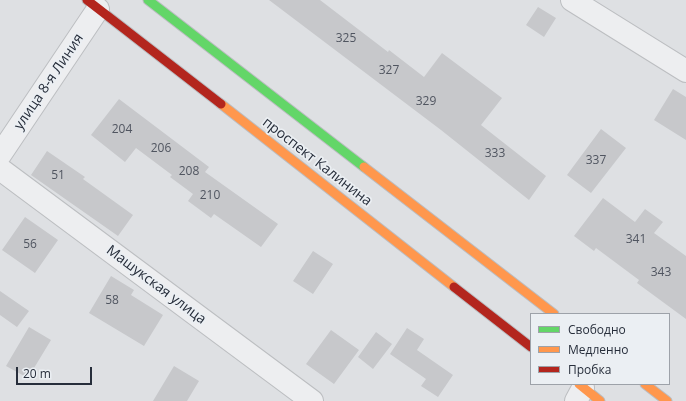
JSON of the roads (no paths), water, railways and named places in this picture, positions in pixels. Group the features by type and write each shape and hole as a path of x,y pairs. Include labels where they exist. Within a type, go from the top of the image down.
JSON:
{"main road":[{"name":"проспект Калинина","path":"148,0 553,313"},
{"name":"проспект Калинина","path":"92,5 530,346"},
{"path":"646,385 667,401"},
{"path":"579,391 600,401"}],"street":[{"path":"572,0 686,71"},
{"name":"улица 8-я Линия","path":"0,155 92,5"},
{"name":"Машукская улица","path":"0,169 312,401"}]}
